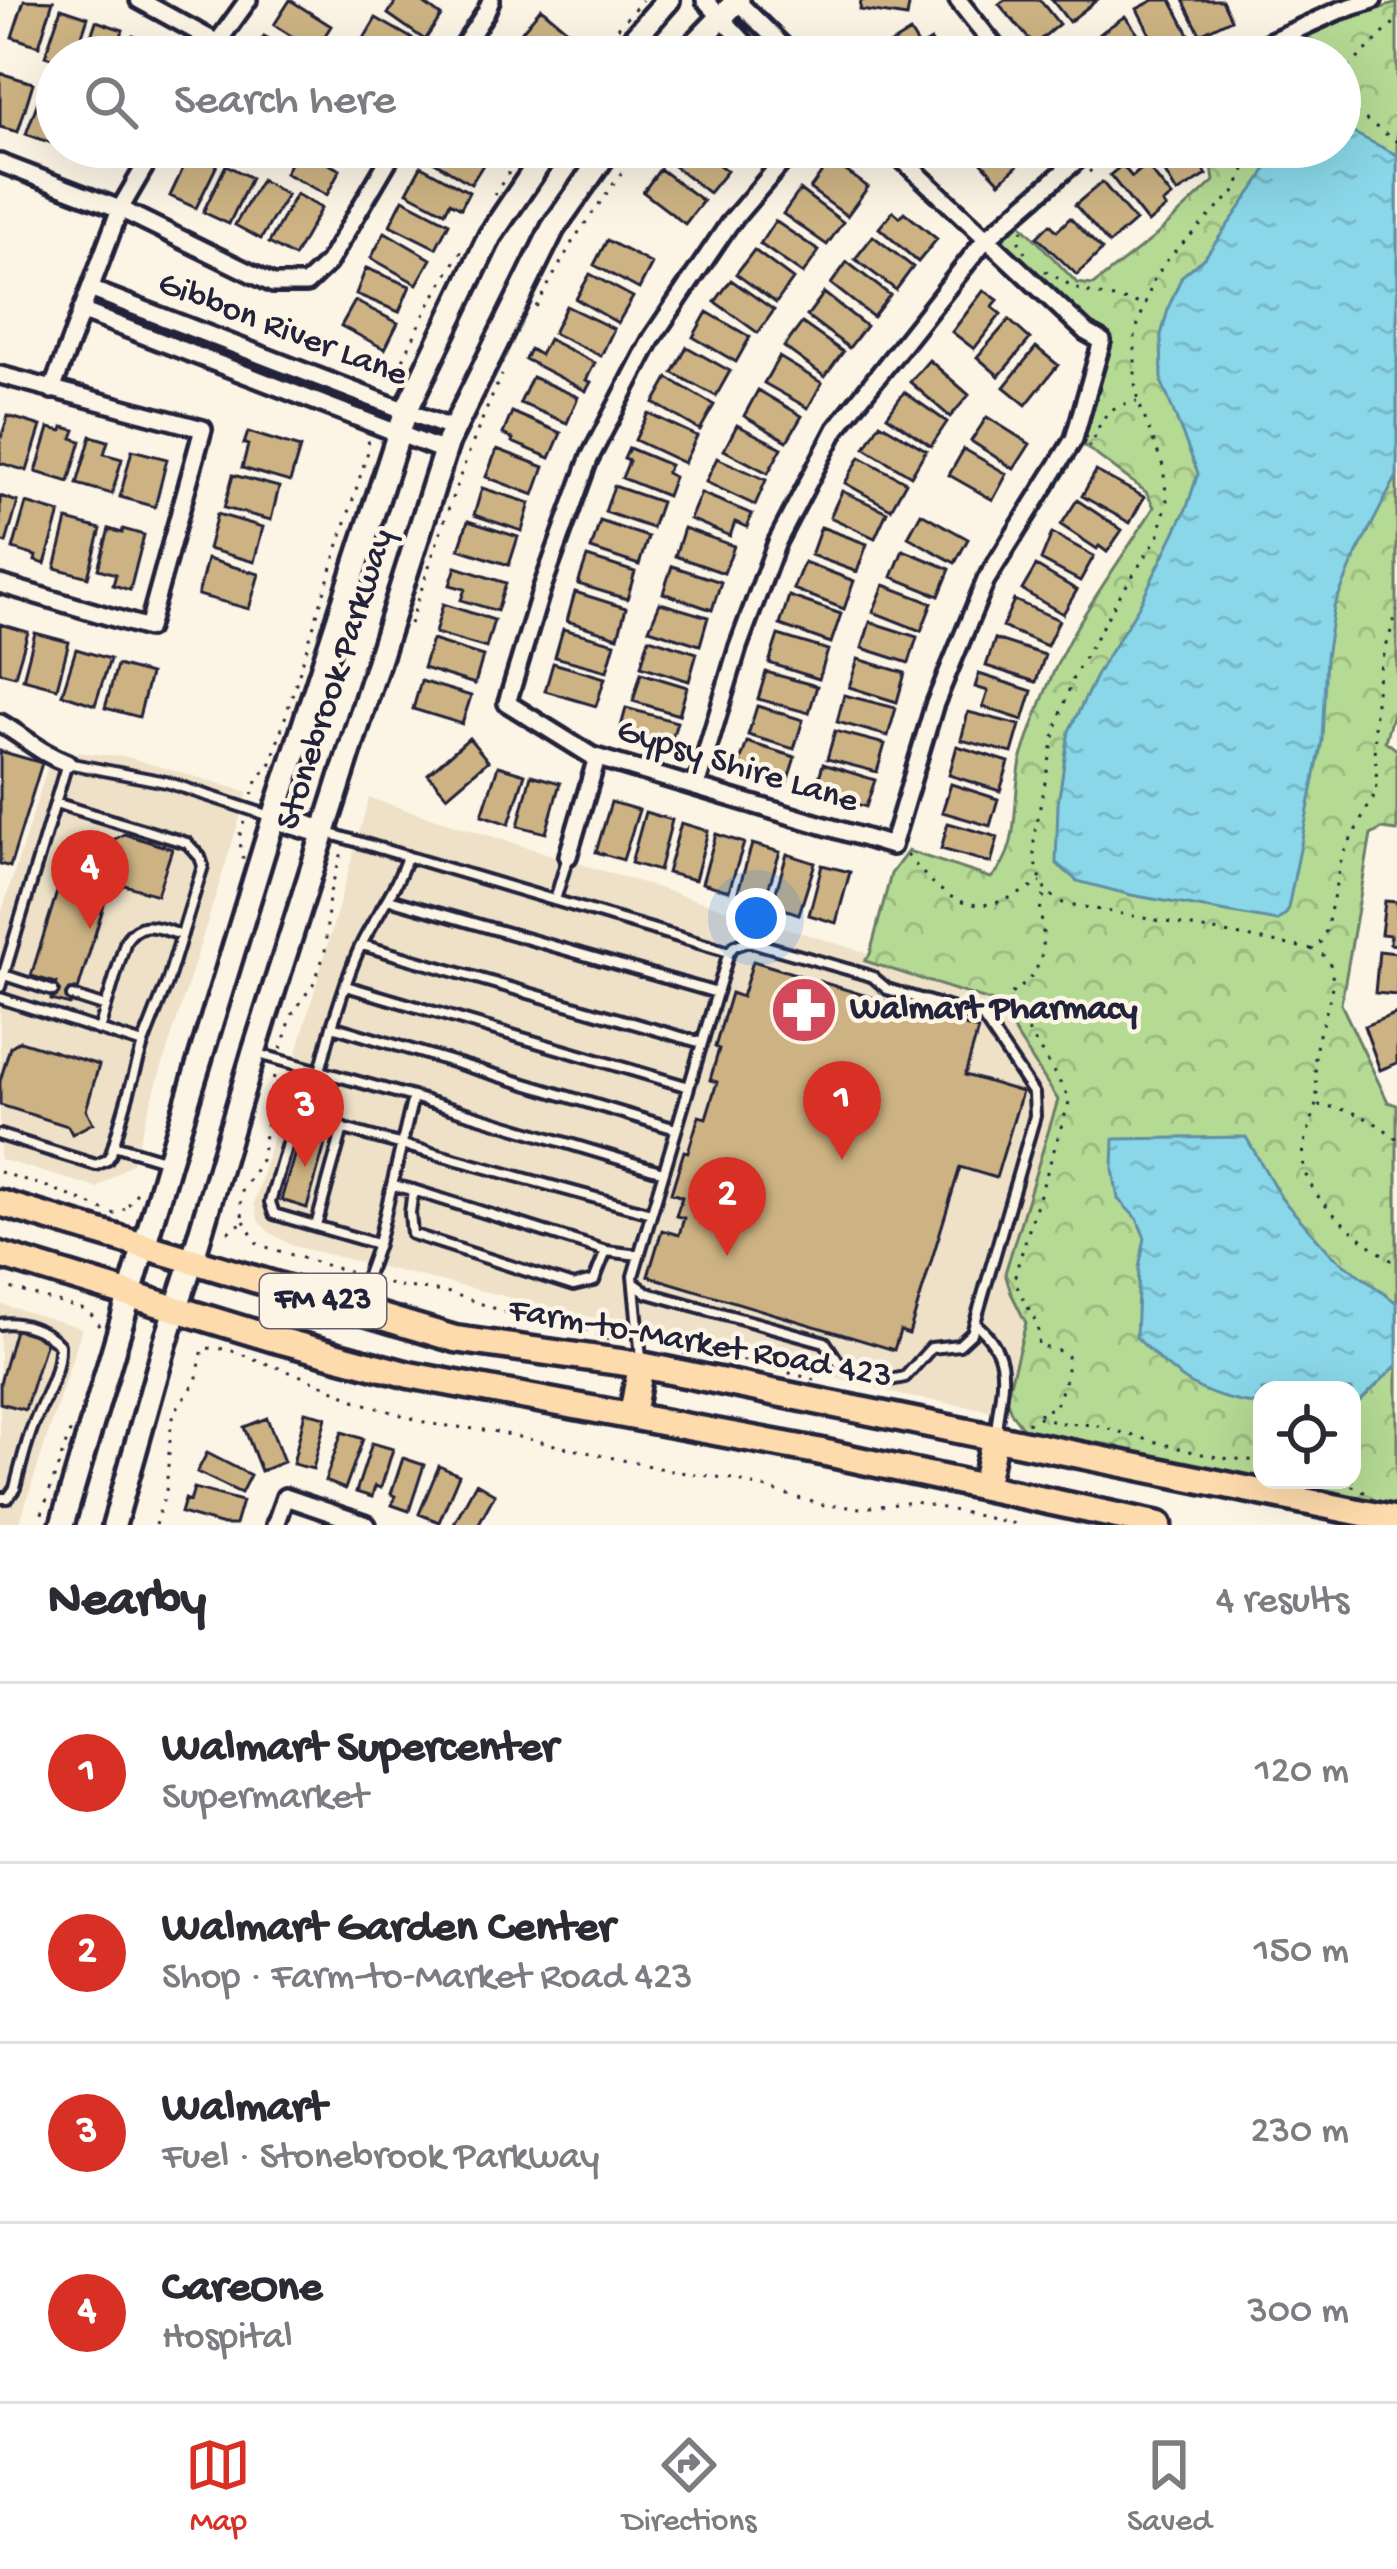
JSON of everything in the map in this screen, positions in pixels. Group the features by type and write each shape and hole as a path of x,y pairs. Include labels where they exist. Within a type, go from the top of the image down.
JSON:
{"main road":[{"path":"628,36 668,0"},
{"path":"704,36 737,0"},
{"name":"Stonebrook Parkway","path":"62,1525 274,817 398,433 490,236 536,168"},
{"name":"Stonebrook Parkway","path":"114,1525 254,1052 444,451 554,228 595,168"},
{"path":"274,817 323,832"},
{"name":"Farm-to-Market Road 423","path":"0,1203 454,1339 640,1356 996,1427 1397,1520"},
{"name":"FM 423","path":"0,1255 409,1375 817,1450 1160,1525"},
{"path":"632,1415 640,1356"},
{"path":"984,1487 996,1427"}],"street":[{"path":"139,0 192,36"},
{"path":"222,36 248,0"},
{"path":"469,36 491,0"},
{"path":"705,0 738,36"},
{"path":"737,0 773,36"},
{"path":"958,0 986,36"},
{"path":"1283,36 1373,0"},
{"path":"0,163 120,209 273,284 305,284 328,262 384,168"},
{"path":"52,390 120,209 144,168"},
{"name":"Gypsy Shire Lane","path":"777,168 729,224 652,338 589,459 507,703 598,758 893,843"},
{"path":"893,843 934,706 986,580 1074,439 1102,341 1086,332 911,168"},
{"path":"696,787 738,647 777,542 836,429 986,240 1065,168"},
{"name":"Gibbon River Lane","path":"90,289 453,429"},
{"name":"Gibbon River Lane","path":"81,311 444,451"},
{"path":"0,374 203,429 148,628 0,584"},
{"path":"0,723 41,753 67,763"},
{"path":"568,856 598,758"},
{"path":"274,1525 285,1497 367,1525"}],"lane":[{"path":"0,987 67,763 166,782 274,817"},
{"path":"0,1135 96,1165 107,1160 203,866 188,843 56,802"},
{"path":"323,832 729,952"},
{"path":"378,1244 274,1214 270,1202 291,1130 304,1118 362,945 407,856"},
{"path":"555,900 568,856"},
{"path":"389,899 717,993"},
{"path":"100,1030 132,932 147,926 182,935"},
{"path":"634,1283 648,1293 825,1342 850,1370 890,1380 905,1377 931,1348 959,1345 976,1324 1036,1105 1034,1094 983,1018 887,989 864,974 748,941 734,946 633,1276 640,1356"},
{"path":"362,945 702,1043"},
{"path":"4,975 53,991"},
{"path":"346,986 689,1087"},
{"path":"72,996 106,1007"},
{"path":"0,998 143,1044"},
{"path":"332,1026 676,1129"},
{"path":"254,1052 664,1172"},
{"path":"355,1310 378,1244 413,1096"},
{"path":"304,1118 651,1213"},
{"path":"316,1226 343,1128"},
{"path":"114,1145 169,1161"},
{"path":"392,1185 606,1251 639,1255"},
{"path":"413,1190 412,1234 573,1286 594,1281 606,1251"},
{"path":"0,1324 11,1322 46,1333 59,1345 59,1355 15,1488 8,1498 0,1498"},
{"path":"976,1324 1000,1350 996,1427"}],"path":[{"path":"620,36 642,0"},
{"path":"1361,55 1397,20"},
{"path":"1361,116 1397,142"},
{"path":"529,320 574,239 625,168"},
{"path":"1083,176 1093,168"},
{"path":"1246,168 1236,190 1170,256 1143,304 1134,346 1139,401 1167,482 1168,501 1152,549 1073,679 1056,728 1034,836 1034,862 1046,892 1063,903 1311,950 1327,958 1332,969 1316,1049 1315,1105 1302,1154 1306,1174 1313,1189 1349,1227 1397,1264"},
{"path":"1026,224 1019,242 1030,261"},
{"path":"1043,270 1081,291 1143,304"},
{"path":"410,625 452,498 501,377"},
{"path":"1074,439 1091,447 1100,422 1113,406 1139,401"},
{"path":"1311,950 1326,932 1342,856 1377,790 1374,723 1379,672 1397,610"},
{"path":"346,838 329,895 325,952 315,981 292,1015 278,1059 261,1160 240,1196 243,1220 263,1246 392,1285 451,1293 516,1316 583,1328 640,1356"},
{"path":"893,843 938,889 958,901 1002,902 1041,882"},
{"path":"1040,1417 1040,1410 1057,1404 1067,1356 1038,1346 1040,1326 1016,1285 1015,1274 1070,1099 1007,996 1036,974 1044,938 1040,907 1046,892"},
{"path":"1315,1105 1347,1108 1374,1120 1397,1139"},
{"path":"0,1172 108,1212 125,1209"},
{"path":"228,1232 243,1220"},
{"path":"0,1286 88,1311 100,1324"},
{"path":"155,1525 166,1492 175,1411 196,1382 203,1348 227,1349 359,1402 431,1424 492,1431 672,1471 732,1479 824,1505 861,1508 915,1502 1020,1525"},
{"path":"682,1353 726,1356 833,1384"},
{"path":"996,1427 1040,1417 1123,1431 1222,1458 1253,1460"},
{"path":"1360,1489 1379,1498"}],"shaded area":[{"path":"53,750 127,757 248,792 132,1163 97,1188 0,1159 0,917"},
{"path":"369,798 870,954 866,962 996,1003 1058,1100 1005,1272 1026,1323 1006,1399 1012,1414 904,1396 293,1246 269,1232 259,1222 254,1204"},
{"path":"0,1304 82,1328 19,1525 0,1525"}],"green space":[{"path":"1397,3 1397,699 1385,741 1397,750 1397,831 1382,829 1371,835 1341,1004 1388,1102 1397,1105 1397,1512 1287,1489 1361,1489 1361,1381 1253,1381 1253,1482 1135,1457 1115,1446 1024,1430 1006,1399 1026,1323 1005,1273 1058,1100 996,1003 865,961 891,874 908,851 991,878 1001,866 1012,836 1023,754 1051,677 1083,617 1154,507 1146,492 1083,445 1111,349 1109,340 1073,314 1002,241 1018,221 1077,283 1093,285 1151,240 1214,181 1212,168 1361,168 1361,36 1303,36"}],"water":[{"path":"1361,137 1397,155 1397,476 1334,607 1322,741 1287,913 1277,921 1077,881 1056,863 1058,804 1069,731 1139,606 1187,507 1198,473 1162,383 1161,335 1169,306 1182,276 1205,257 1267,168 1361,168"},
{"path":"1246,1137 1282,1199 1332,1255 1397,1303 1397,1365 1361,1400 1361,1381 1253,1381 1253,1404 1207,1392 1178,1375 1136,1337 1145,1238 1137,1219 1118,1199 1114,1139"}],"building":[{"path":"24,0 53,1 36,45 12,37"},
{"path":"290,0 331,26 325,36 291,36 274,25"},
{"path":"390,0 419,0 441,16 428,36 419,36 388,14 395,3"},
{"path":"861,0 910,0 907,17 860,10"},
{"path":"1040,0 1059,24 1045,36 1026,36 999,4"},
{"path":"1052,0 1097,0 1069,22"},
{"path":"1154,0 1171,0 1190,36 1151,36 1137,9"},
{"path":"1183,0 1222,0 1231,19 1200,34"},
{"path":"61,8 88,17 82,36 52,36"},
{"path":"541,8 575,36 528,36 522,31"},
{"path":"1125,16 1139,36 1096,36"},
{"path":"376,18 408,36 366,36"},
{"path":"96,21 123,30 121,36 91,36"},
{"path":"0,73 33,83 18,132 0,127"},
{"path":"36,107 36,138 26,134"},
{"path":"183,168 216,168 196,208 170,196"},
{"path":"225,168 251,178 229,224 203,212"},
{"path":"288,168 340,170 327,195 285,173"},
{"path":"420,168 425,168 469,192 461,208 450,202 445,212 407,192"},
{"path":"445,168 481,168 471,184"},
{"path":"676,168 723,168 727,171 709,193"},
{"path":"825,168 842,168 868,187 847,216 810,189"},
{"path":"987,168 1015,168 1000,182"},
{"path":"1124,168 1132,177 1148,168 1172,197 1148,223 1110,175"},
{"path":"1162,168 1203,168 1207,175 1177,193"},
{"path":"660,169 703,201 685,224 643,192"},
{"path":"261,180 287,195 261,239 235,225"},
{"path":"1102,182 1135,221 1109,244 1075,205"},
{"path":"800,190 843,222 827,245 783,214"},
{"path":"296,194 321,208 294,257 269,243"},
{"path":"403,199 449,223 436,248 390,225"},
{"path":"893,211 900,217 904,212 937,239 918,262 879,228"},
{"path":"1070,218 1102,250 1077,275 1037,237 1050,224 1057,231"},
{"path":"775,221 819,251 803,274 760,244"},
{"path":"385,232 431,259 417,284 371,258"},
{"path":"873,236 913,267 896,290 855,259"},
{"path":"607,240 652,264 639,289 594,265"},
{"path":"754,250 793,279 776,303 736,274"},
{"path":"847,262 890,295 873,317 831,284"},
{"path":"366,268 410,286 399,312 356,294"},
{"path":"590,274 633,297 618,323 576,299"},
{"path":"731,280 774,310 758,333 715,302"},
{"path":"984,290 998,300 992,307 1001,314 974,349 952,332"},
{"path":"824,293 866,326 849,348 807,316"},
{"path":"355,301 398,323 385,349 341,326"},
{"path":"566,306 614,329 601,356 553,333"},
{"path":"707,312 750,337 736,362 693,337"},
{"path":"1009,320 1030,339 999,376 977,357"},
{"path":"802,323 843,352 825,377 784,347"},
{"path":"548,339 595,363 586,391 525,359 530,349 540,355"},
{"path":"687,347 730,371 716,396 673,373"},
{"path":"1036,347 1058,365 1026,405 1004,387"},
{"path":"779,357 822,383 808,408 764,383"},
{"path":"929,360 969,395 950,417 910,382"},
{"path":"532,377 578,397 567,423 520,403"},
{"path":"668,378 714,405 700,430 654,403"},
{"path":"758,390 802,416 787,441 744,416"},
{"path":"904,392 947,422 931,446 887,416"},
{"path":"512,412 561,433 550,458 503,434"},
{"path":"648,413 697,436 684,463 635,440"},
{"path":"8,416 41,426 27,471 0,463 0,441"},
{"path":"987,417 1030,444 1014,469 971,441"},
{"path":"880,423 926,450 911,476 865,448"},
{"path":"737,425 782,448 768,473 724,450"},
{"path":"63,427 75,430 72,438 81,441 69,482 36,472 49,428 62,431"},
{"path":"248,432 300,448 290,482 242,468"},
{"path":"91,436 108,441 104,454 122,459 112,494 77,484"},
{"path":"629,448 670,465 666,473 674,477 667,496 622,478"},
{"path":"497,449 544,467 534,495 486,477"},
{"path":"964,449 1007,474 993,500 949,475"},
{"path":"132,450 167,459 155,507 120,497"},
{"path":"860,457 906,482 891,509 845,483"},
{"path":"717,458 766,480 755,505 706,482"},
{"path":"1096,471 1144,497 1130,523 1082,496"},
{"path":"233,475 279,487 271,520 224,508"},
{"path":"614,486 661,502 652,528 605,512"},
{"path":"482,488 530,503 522,531 474,515"},
{"path":"842,491 887,512 875,538 830,517"},
{"path":"701,493 752,514 747,527 735,522 730,536 690,519"},
{"path":"0,496 18,502 6,543 0,541"},
{"path":"1077,500 1122,530 1107,552 1061,525"},
{"path":"26,503 60,513 45,564 13,549"},
{"path":"921,513 968,539 955,563 908,537"},
{"path":"217,514 263,527 254,562 208,549"},
{"path":"67,520 101,529 88,577 55,568"},
{"path":"468,521 518,537 509,565 459,549"},
{"path":"600,521 648,537 639,565 591,549"},
{"path":"821,527 867,544 857,572 811,555"},
{"path":"684,528 734,546 724,573 675,556"},
{"path":"109,529 144,535 130,590 113,585 116,574 98,569"},
{"path":"1052,533 1094,556 1080,581 1041,560"},
{"path":"903,550 950,569 939,596 892,577"},
{"path":"587,557 635,572 627,599 578,584"},
{"path":"207,559 259,574 249,609 198,595"},
{"path":"804,562 854,581 844,609 793,589"},
{"path":"672,566 721,582 712,610 663,593"},
{"path":"1036,566 1077,590 1063,614 1022,590"},
{"path":"456,567 506,583 497,611 461,600 465,589 450,585"},
{"path":"884,585 932,603 921,631 873,612"},
{"path":"575,592 626,608 618,637 567,621"},
{"path":"789,596 841,614 831,643 780,625"},
{"path":"1014,600 1059,620 1047,646 1002,627"},
{"path":"660,603 708,617 700,645 649,629"},
{"path":"443,604 494,620 486,648 435,633"},
{"path":"870,622 917,637 909,663 862,648"},
{"path":"0,624 28,632 15,676 0,672"},
{"path":"563,629 615,643 607,671 555,657"},
{"path":"35,633 69,642 57,688 23,679"},
{"path":"778,635 828,650 819,679 769,663"},
{"path":"649,638 697,653 689,681 641,666"},
{"path":"995,639 1045,655 1036,682 986,666"},
{"path":"432,640 483,656 475,684 423,668"},
{"path":"76,649 110,659 95,705 62,694"},
{"path":"858,659 905,673 897,702 849,687"},
{"path":"553,663 605,678 596,706 545,691"},
{"path":"117,665 150,674 139,717 105,708"},
{"path":"766,672 817,686 809,713 758,699"},
{"path":"641,673 687,687 679,715 633,701"},
{"path":"979,674 1032,691 1023,720 983,707 988,691 975,687"},
{"path":"421,681 471,696 462,724 413,709"},
{"path":"844,695 896,708 888,736 837,722"},
{"path":"757,706 803,720 794,749 748,735"},
{"path":"626,708 677,722 668,752 618,738"},
{"path":"968,712 1020,725 1012,753 961,740"},
{"path":"835,731 885,744 877,772 827,759"},
{"path":"469,738 488,761 447,796 428,774"},
{"path":"747,742 795,757 786,786 737,771"},
{"path":"957,746 1009,762 1000,791 949,775"},
{"path":"0,751 42,763 10,867 0,864"},
{"path":"823,764 875,780 866,807 815,791"},
{"path":"498,766 525,774 509,824 482,815"},
{"path":"531,775 560,783 546,833 518,826"},
{"path":"951,784 998,799 990,826 942,812"},
{"path":"611,802 639,810 623,860 596,852"},
{"path":"645,812 672,820 659,871 631,863"},
{"path":"681,823 708,831 695,880 667,873"},
{"path":"948,823 998,837 991,863 941,849"},
{"path":"124,834 172,849 157,895 125,885 107,895 70,1005 51,1000 56,983 31,976 65,866"},
{"path":"716,834 744,843 729,891 702,883"},
{"path":"752,844 780,852 765,899 738,891"},
{"path":"787,854 815,863 799,914 772,905"},
{"path":"822,865 850,872 836,923 809,915"},
{"path":"1385,901 1397,902 1397,945 1390,944 1390,935 1381,934"},
{"path":"1379,951 1397,953 1397,995 1375,993"},
{"path":"753,961 978,1030 965,1075 1022,1092 996,1178 960,1167 909,1334 900,1331 894,1350 648,1276 662,1230 679,1235 684,1218 676,1216 682,1197 671,1193 684,1151 688,1152 699,1116 706,1118 717,1082 710,1080 719,1049 715,1047 731,993 742,997"},
{"path":"1397,1013 1397,1063 1380,1070 1364,1026"},
{"path":"20,1041 99,1065 86,1110 93,1123 72,1134 68,1126 0,1105 0,1081 10,1047"},
{"path":"303,1126 328,1134 307,1208 281,1200"},
{"path":"16,1326 47,1338 25,1410 0,1403 0,1383"},
{"path":"305,1412 326,1417 313,1469 293,1464"},
{"path":"267,1418 284,1462 261,1471 244,1427"},
{"path":"342,1432 363,1439 345,1489 325,1481"},
{"path":"372,1443 393,1449 381,1488 375,1486 372,1497 356,1492"},
{"path":"207,1453 250,1475 241,1493 197,1472"},
{"path":"403,1458 424,1465 409,1511 392,1505"},
{"path":"439,1466 459,1475 439,1522 419,1514"},
{"path":"476,1483 495,1494 478,1525 453,1525"},
{"path":"194,1488 242,1501 235,1525 181,1513"}],"place":[{"name":"CareOne","path":"90,929"},
{"name":"Walmart Pharmacy","path":"804,1010"},
{"name":"Walmart Supercenter","path":"842,1160"},
{"name":"Walmart","path":"305,1167"},
{"name":"Walmart Garden Center","path":"727,1256"}]}
